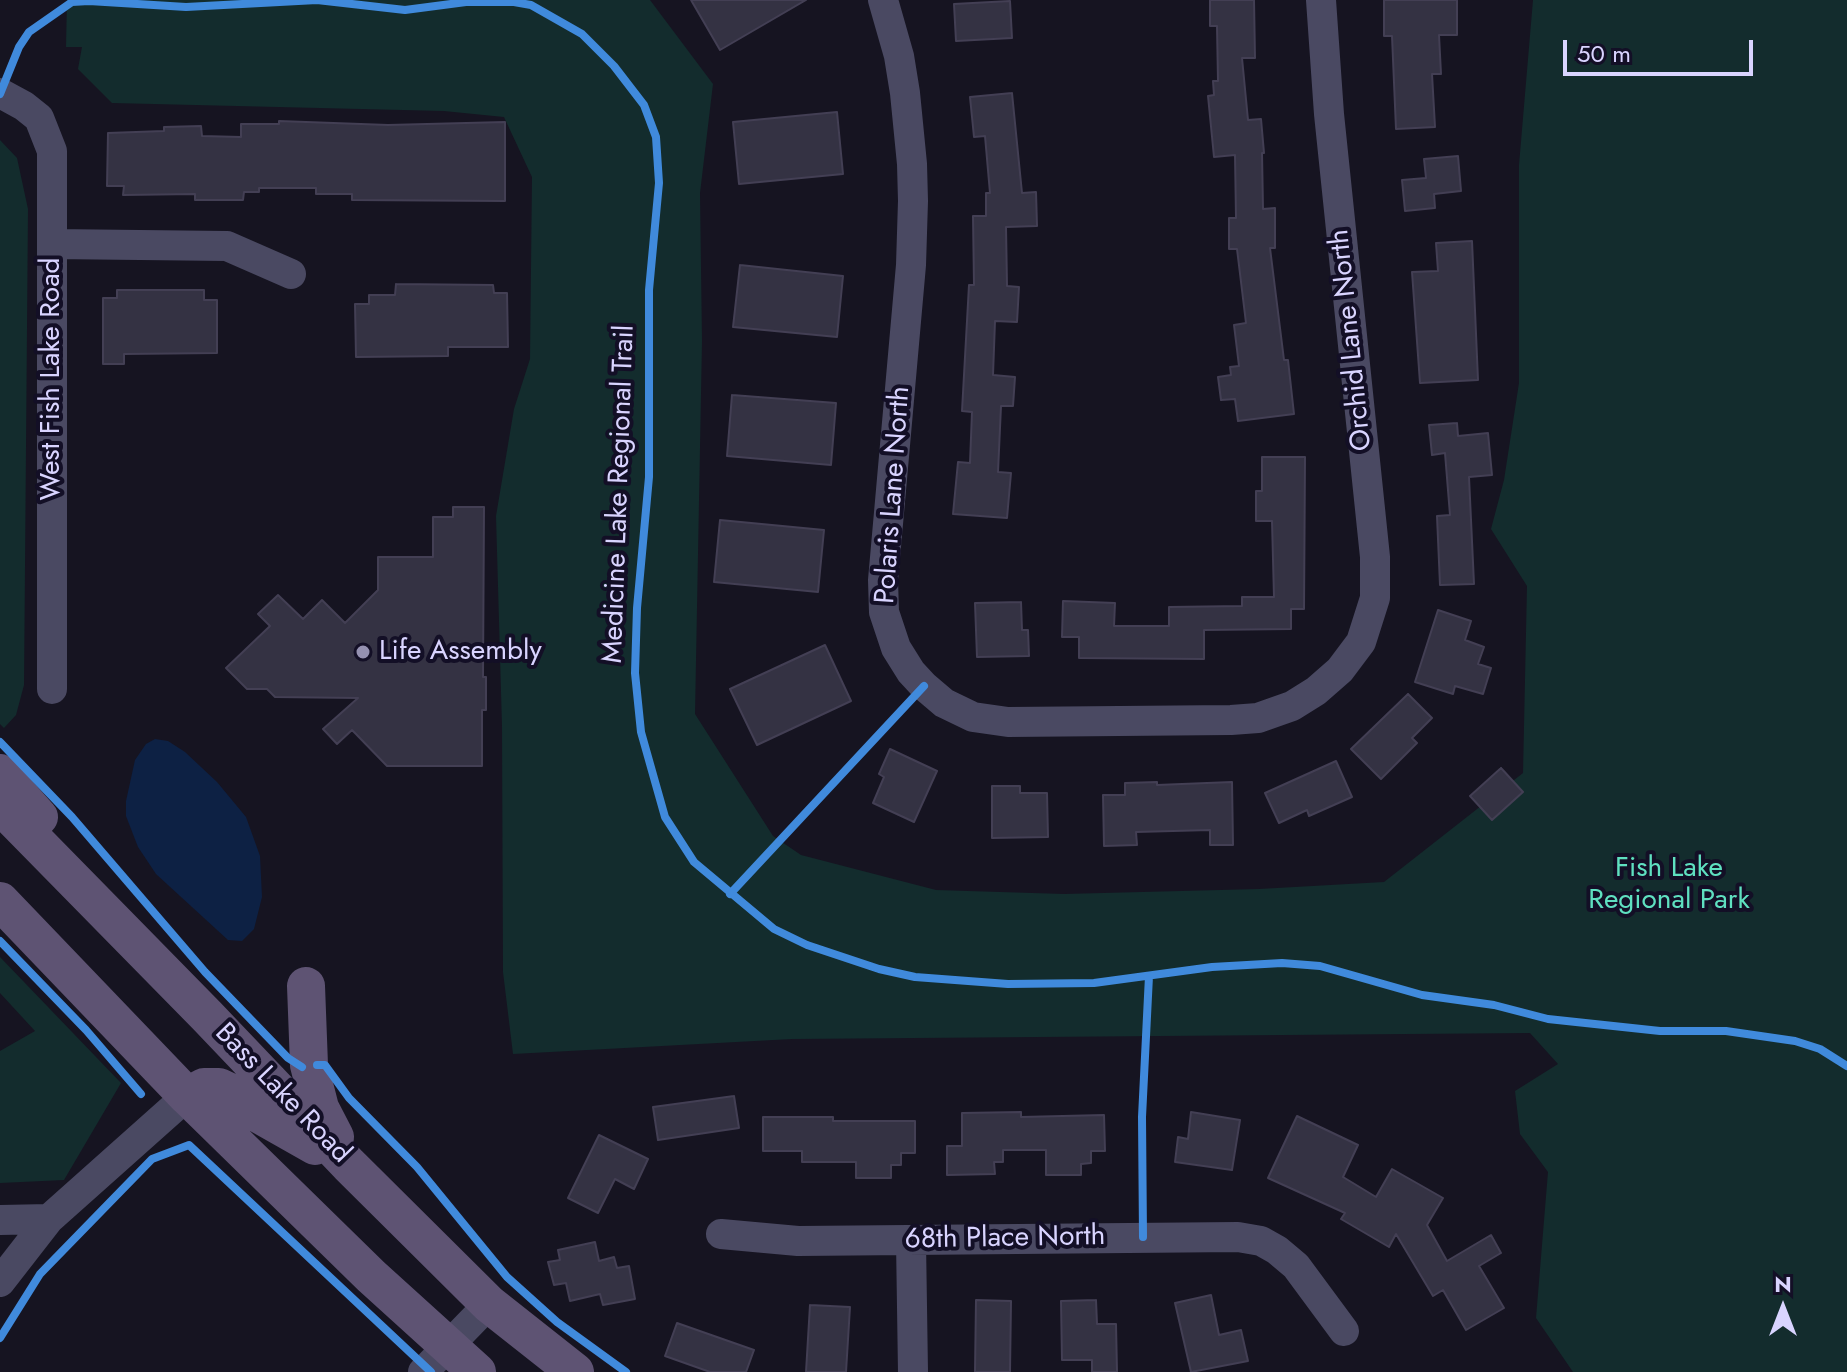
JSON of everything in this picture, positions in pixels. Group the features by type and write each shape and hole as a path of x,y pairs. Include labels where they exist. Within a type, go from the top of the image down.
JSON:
{"main road":[{"path":"0,773 31,805 100,905"},
{"name":"Bass Lake Road","path":"0,805 349,1165 489,1304 575,1372"},
{"path":"0,901 187,1096 371,1276 436,1359 477,1372"},
{"path":"306,986 309,1065 320,1108 349,1165"},
{"path":"187,1096 204,1087 219,1087 234,1094 255,1112 349,1165"}],"street":[{"name":"Polaris Lane North","path":"883,0 899,56 905,93 913,201 910,281 883,580 884,612 896,648 911,672 944,703 973,717 1008,722 1258,718 1292,706 1340,670"},
{"name":"Orchid Lane North","path":"1321,0 1329,114 1375,557 1375,598 1371,618 1361,642 1340,670"},
{"name":"West Fish Lake Road","path":"0,93 39,118 52,151 52,689"},
{"path":"53,244 227,246 291,274"},
{"path":"0,1282 49,1219 187,1096"},
{"path":"0,1220 49,1219"},
{"name":"68th Place North","path":"721,1234 776,1241 1238,1237 1261,1241 1296,1266 1344,1331"},
{"path":"911,1241 913,1372"},
{"path":"436,1359 489,1304"}],"green space":[{"name":"Fish Lake Regional Park","path":"67,0 650,0 713,84 700,193 702,341 695,714 773,836 801,855 936,890 1064,894 1384,882 1523,773 1527,586 1491,529 1504,480 1519,383 1519,165 1533,0 1847,0 1847,1372 1573,1372 1536,1318 1548,1172 1520,1134 1515,1091 1558,1064 1530,1033 792,1039 513,1054 503,972 502,726 496,516 514,409 530,359 532,177 504,117 444,111 112,103 78,69 82,47 66,47"},
{"path":"0,140 17,158 28,209 24,685 16,715 4,728 0,724"},
{"path":"0,957 121,1083 64,1180 0,1183 0,1051 35,1031 0,993"}],"water":[{"path":"155,739 168,741 185,752 217,782 246,817 260,856 262,897 254,929 242,941 228,940 156,874 138,847 126,816 126,801 135,760 146,744"}],"building":[{"path":"691,0 806,0 720,50"},
{"path":"1210,0 1254,0 1255,58 1242,58 1248,120 1261,119 1263,209 1275,208 1275,248 1270,248 1294,414 1238,421 1235,399 1221,400 1218,377 1231,375 1230,367 1239,366 1234,325 1246,323 1237,249 1229,249 1229,218 1236,218 1235,155 1214,157 1208,96 1214,95 1213,81 1218,81 1217,26 1210,26"},
{"path":"1384,0 1457,0 1457,35 1439,35 1441,74 1432,74 1435,127 1396,129 1392,36 1384,36"},
{"path":"1010,1 1012,38 956,41 954,4"},
{"path":"1012,93 1022,193 1036,192 1037,226 1006,227 1007,286 1019,287 1017,322 995,321 993,375 1015,377 1013,406 1001,406 998,472 1011,473 1007,518 953,514 958,462 970,463 972,412 962,411 969,285 974,285 973,216 986,216 986,193 990,193 985,136 974,137 970,97"},
{"path":"837,112 843,174 739,184 733,122"},
{"path":"279,121 388,125 505,122 505,201 352,200 352,194 316,194 316,188 259,188 259,192 244,192 243,200 195,200 195,194 123,195 124,186 107,186 108,133 201,126 202,136 241,137 241,124 279,124"},
{"path":"1458,156 1461,191 1434,194 1435,208 1405,211 1402,180 1426,178 1424,159"},
{"path":"1472,241 1478,380 1420,383 1412,272 1438,271 1436,243"},
{"path":"740,265 843,276 837,337 733,327"},
{"path":"396,284 493,285 494,293 507,293 508,347 448,347 448,356 356,357 355,304 369,304 369,295 395,295"},
{"path":"117,290 204,290 204,300 217,300 217,353 124,354 124,364 103,364 103,298 117,298"},
{"path":"732,395 836,403 831,465 727,456"},
{"path":"1457,423 1458,436 1488,433 1492,475 1469,477 1474,584 1440,585 1437,516 1450,515 1445,453 1432,455 1429,425"},
{"path":"1262,457 1305,457 1304,609 1291,609 1291,629 1204,630 1204,659 1079,658 1079,637 1062,637 1063,601 1115,603 1114,626 1169,626 1169,607 1242,606 1242,597 1274,597 1272,521 1256,521 1256,491 1262,491"},
{"name":"Life Assembly","path":"453,507 484,507 483,677 486,677 486,710 482,710 482,766 387,766 352,730 337,744 323,729 358,698 275,697 267,689 247,689 226,668 270,626 258,614 278,595 303,619 322,600 345,623 378,590 378,557 433,557 433,517 453,517"},
{"path":"720,520 824,530 818,592 714,582"},
{"path":"1021,602 1022,630 1028,630 1029,656 977,657 975,603"},
{"path":"1438,610 1471,621 1465,640 1484,647 1478,664 1491,668 1483,694 1455,686 1453,694 1415,682"},
{"path":"825,645 851,701 757,745 730,689"},
{"path":"1408,694 1432,718 1412,738 1417,743 1381,779 1351,749"},
{"path":"890,749 937,771 914,822 873,803 884,777 879,774"},
{"path":"1336,761 1352,797 1309,816 1307,810 1279,823 1265,793"},
{"path":"1501,768 1523,792 1492,820 1470,796"},
{"path":"1157,782 1157,785 1232,782 1233,845 1210,845 1210,830 1136,832 1137,845 1104,846 1103,795 1125,795 1125,783"},
{"path":"992,786 1020,786 1020,793 1047,793 1048,837 992,838"},
{"path":"734,1096 739,1128 658,1140 653,1107"},
{"path":"1021,1112 1021,1117 1104,1115 1105,1151 1091,1151 1091,1163 1081,1164 1081,1175 1046,1175 1046,1150 1003,1150 1003,1162 994,1162 995,1174 947,1175 947,1146 962,1146 962,1113"},
{"path":"1191,1112 1240,1120 1232,1170 1175,1162 1178,1137 1188,1139"},
{"path":"1297,1116 1358,1145 1343,1177 1376,1197 1392,1169 1443,1198 1427,1225 1447,1261 1491,1235 1501,1253 1479,1266 1504,1308 1466,1330 1443,1290 1433,1296 1396,1234 1389,1247 1341,1219 1345,1213 1268,1178"},
{"path":"763,1117 915,1121 915,1153 901,1153 901,1165 891,1165 891,1178 856,1178 856,1162 802,1162 802,1151 763,1151"},
{"path":"599,1135 648,1159 634,1189 615,1179 598,1213 568,1198"},
{"path":"595,1242 599,1261 614,1257 617,1268 629,1266 635,1299 603,1305 600,1294 570,1301 566,1283 554,1285 548,1262 560,1260 558,1250"},
{"path":"1211,1295 1219,1335 1241,1330 1248,1361 1191,1372 1175,1303"},
{"path":"976,1300 1011,1301 1010,1372 975,1372"},
{"path":"1096,1300 1097,1324 1116,1324 1117,1372 1092,1372 1092,1360 1062,1360 1061,1301"},
{"path":"810,1305 850,1307 846,1372 806,1372"},
{"path":"677,1323 754,1350 746,1372 710,1372 665,1356"}],"cycle path":[{"name":"Medicine Lake Regional Trail","path":"0,94 19,47 29,32 72,2 89,1 186,7 317,0 405,10 466,2 514,2 531,5 582,34 614,66 644,105 656,137 659,183 649,290 649,477 637,608 635,673 641,732 665,817 694,862 774,929 807,945 879,969 915,977 1008,984 1094,983 1212,967 1282,963 1320,966 1422,995 1494,1005 1548,1019 1660,1031 1726,1031 1795,1041 1820,1049 1847,1066"},
{"path":"730,894 924,686"},
{"path":"0,742 72,817 205,972 288,1058 302,1067"},
{"path":"0,941 86,1030 141,1094"},
{"path":"1143,1237 1142,1117 1149,976"},
{"path":"317,1065 325,1065 349,1098 417,1167 507,1277 557,1322 626,1372"},
{"path":"0,1338 40,1274 152,1159 189,1145 431,1372"}],"place":[{"name":"Life Assembly","path":"363,652"}]}
